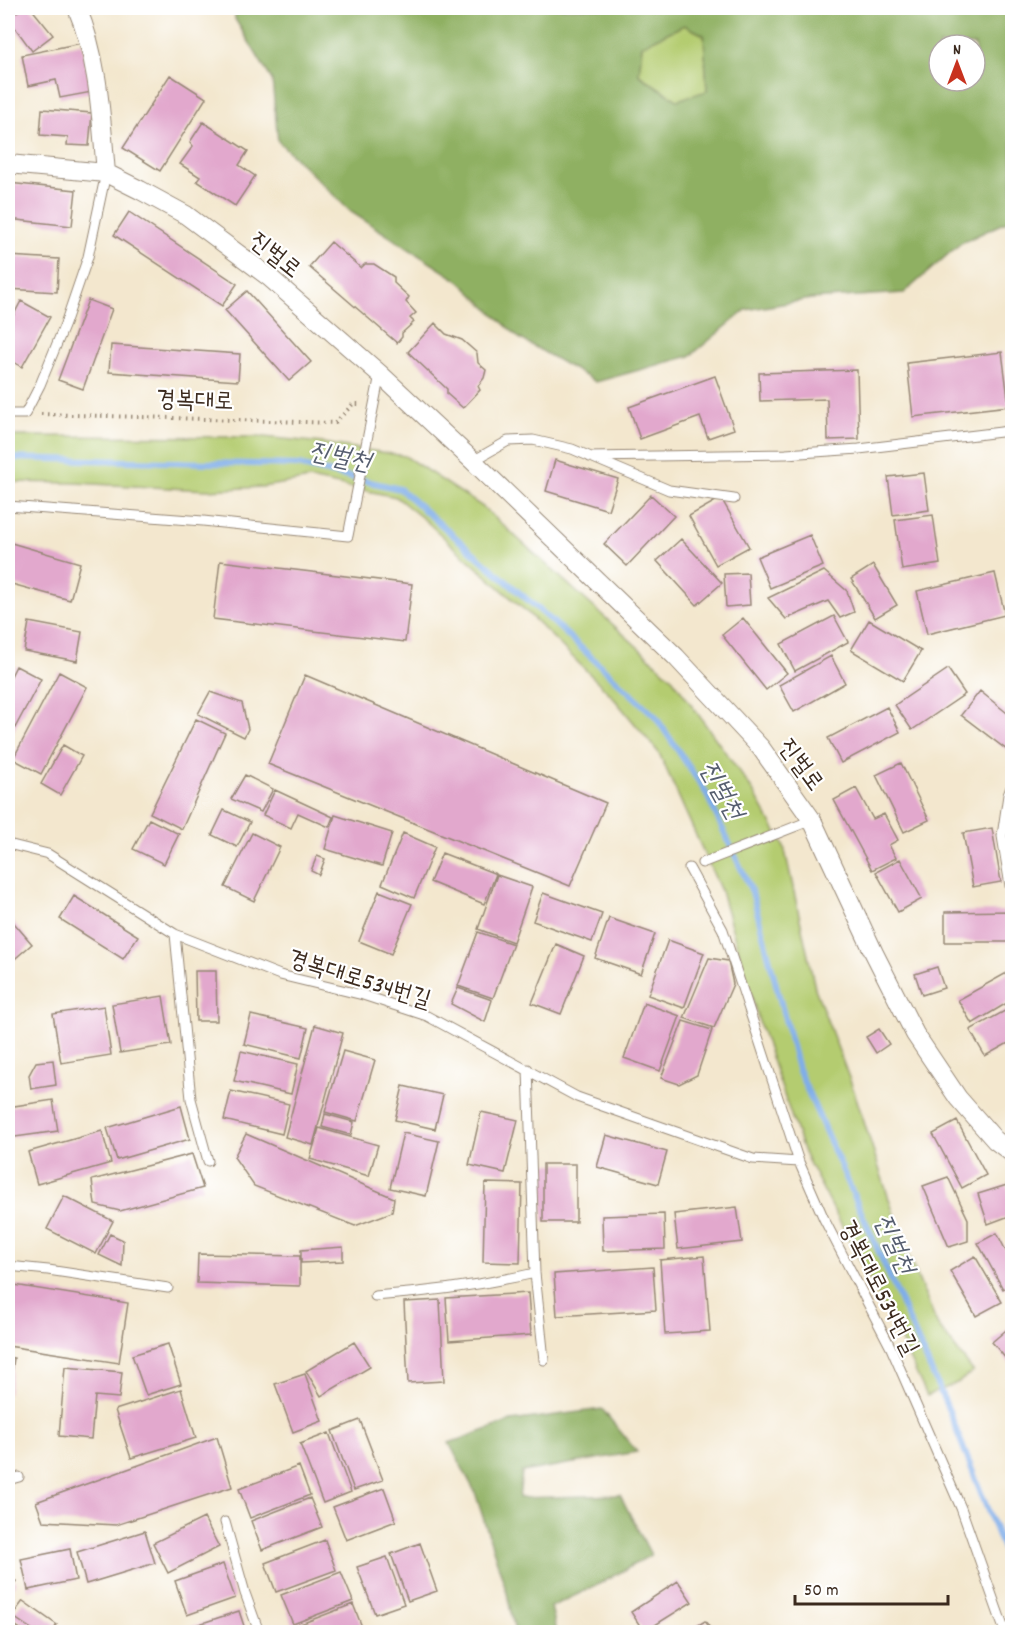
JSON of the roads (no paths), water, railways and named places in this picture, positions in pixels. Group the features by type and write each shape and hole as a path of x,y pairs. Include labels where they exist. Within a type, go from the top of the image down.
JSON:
{"street":[{"path":"77,8 86,27 97,73 106,173"},
{"name":"진벌로","path":"8,164 106,173 186,215 269,276 380,374 473,461 676,657 761,748 812,820 874,953 915,1034 958,1098 995,1140 1012,1153"}],"lane":[{"path":"8,414 25,414 40,385 65,324 90,251 106,173"},
{"path":"8,506 203,521 348,536 380,374"},
{"path":"590,457 786,454 859,449 1012,429"},
{"path":"473,461 508,441 533,440 572,449 669,490 734,499"},
{"path":"1012,785 1008,795 1002,836 1012,890"},
{"path":"702,863 812,820"},
{"name":"경복대로534번길","path":"8,844 48,854 175,934 280,975 363,995 427,1016 577,1097 753,1160 799,1162 824,1219 891,1348 910,1391 961,1508 1005,1632"},
{"path":"689,868 723,930 799,1162"},
{"path":"175,934 191,1099 208,1161"},
{"path":"528,1070 535,1273 544,1360"},
{"path":"8,1266 168,1288"},
{"path":"375,1296 492,1283 535,1273"},
{"path":"8,1480 19,1478"},
{"path":"225,1522 245,1593 259,1632"}],"waterway":[{"name":"진벌천","path":"8,458 298,465 400,489 551,620 655,716 705,791 752,892 798,1069 949,1411 1012,1572"}]}
